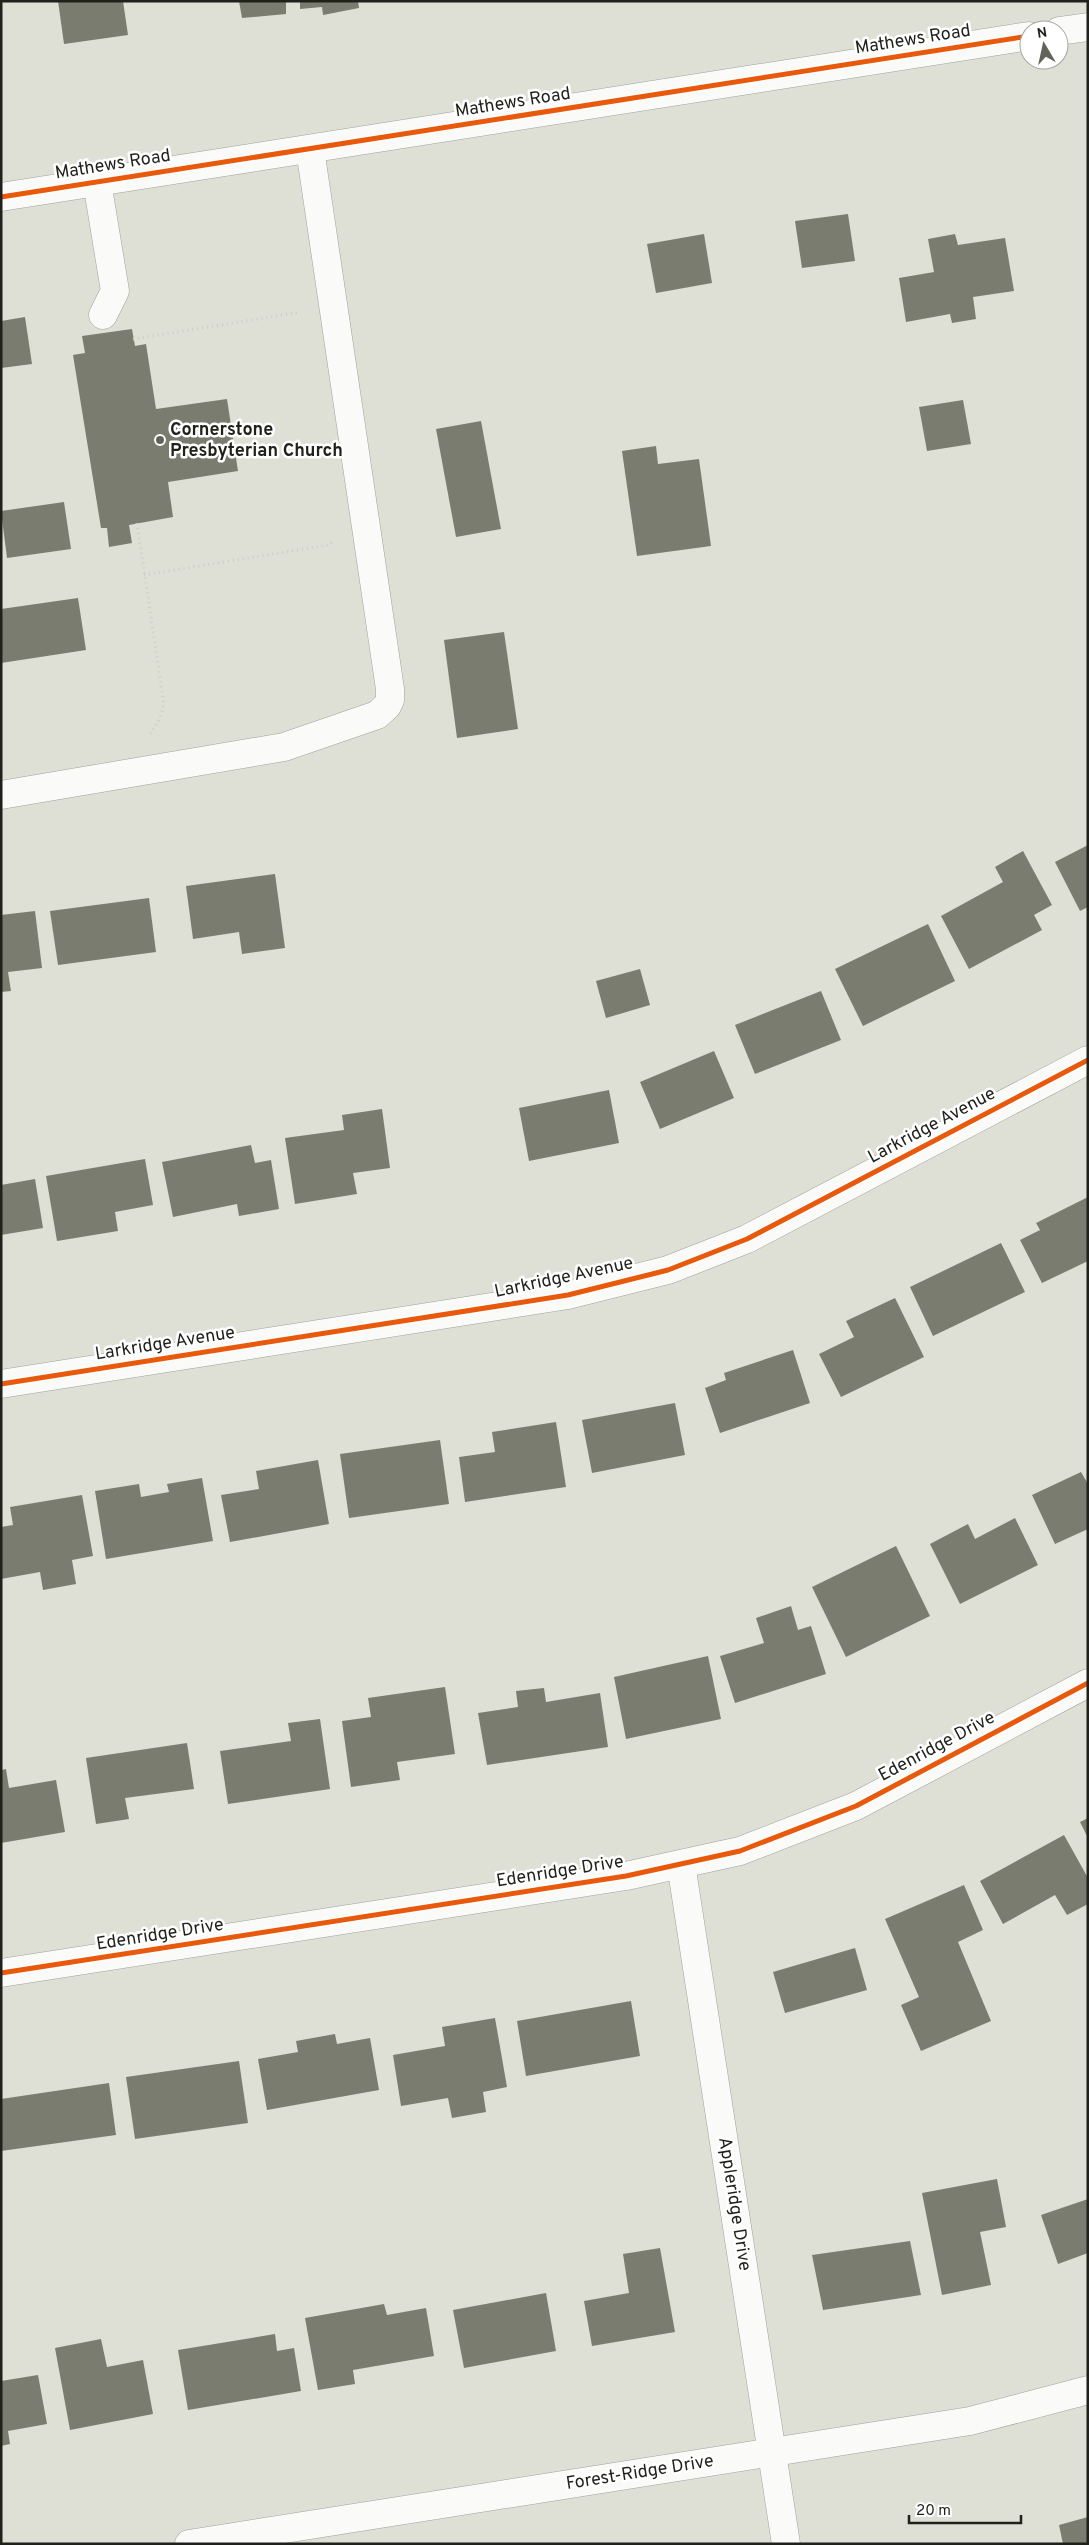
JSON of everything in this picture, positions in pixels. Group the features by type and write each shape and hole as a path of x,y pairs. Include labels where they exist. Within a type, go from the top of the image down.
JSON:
{"street":[{"path":"1069,30 1088,27"},
{"name":"Mathews Road","path":"1,197 1019,38"},
{"path":"1,795 278,749 323,736 377,715 387,706 390,700 390,689 310,149"},
{"path":"97,182 115,291 103,315"},
{"name":"Larkridge Avenue","path":"1,1384 568,1295 668,1270 747,1239 1088,1060"},
{"name":"Edenridge Drive","path":"1,1973 626,1876 740,1851 856,1806 1088,1683"},
{"name":"Appleridge Drive","path":"681,1864 786,2544"},
{"name":"Forest-Ridge Drive","path":"189,2544 970,2421 1088,2390"}],"path":[{"path":"133,339 334,307"},
{"path":"144,575 328,545 364,519"},
{"path":"127,775 160,718 164,705 137,523"}],"building":[{"path":"58,1 123,1 128,35 64,44"},
{"path":"239,1 286,1 286,14 242,18"},
{"path":"300,1 358,1 359,8 323,15 322,7 300,9"},
{"path":"848,214 855,261 802,268 795,221"},
{"path":"704,234 712,283 656,293 647,244"},
{"path":"955,234 958,245 1005,238 1014,291 973,297 976,319 952,323 950,314 906,322 899,278 934,272 928,239"},
{"path":"25,317 32,364 1,368 1,321"},
{"name":"Cornerstone Presbyterian Church","path":"132,329 135,346 146,344 156,409 227,399 238,471 168,482 173,517 129,525 132,543 109,547 107,528 101,528 73,355 85,353 82,336"},
{"path":"963,400 971,444 927,451 919,407"},
{"path":"481,421 501,529 456,537 436,429"},
{"path":"656,446 658,464 699,459 711,546 637,556 622,451"},
{"path":"64,502 71,549 7,558 1,511"},
{"path":"78,598 86,650 1,663 1,609"},
{"path":"504,632 518,729 457,738 444,640"},
{"path":"1088,845 1088,907 1080,911 1055,862"},
{"path":"1023,851 1052,905 1034,915 1042,930 969,969 941,916 1003,882 995,867"},
{"path":"275,874 285,948 242,954 239,932 193,939 186,886"},
{"path":"149,898 156,952 58,965 50,911"},
{"path":"35,911 42,968 8,972 11,991 1,992 1,915"},
{"path":"928,924 955,981 863,1026 835,969"},
{"path":"640,969 650,1005 606,1018 596,981"},
{"path":"821,991 841,1040 755,1074 735,1025"},
{"path":"714,1051 734,1098 660,1129 640,1082"},
{"path":"609,1090 619,1143 529,1161 519,1108"},
{"path":"382,1109 390,1168 353,1173 357,1194 295,1204 285,1138 344,1130 342,1115"},
{"path":"251,1145 255,1163 271,1160 279,1209 239,1216 237,1204 173,1217 162,1162"},
{"path":"145,1159 153,1205 115,1212 118,1231 57,1241 46,1176"},
{"path":"35,1179 43,1228 1,1235 1,1185"},
{"path":"1088,1197 1088,1261 1042,1283 1020,1240 1040,1230 1036,1223"},
{"path":"1001,1243 1025,1292 933,1336 910,1287"},
{"path":"895,1298 924,1357 841,1397 819,1354 854,1337 846,1321"},
{"path":"793,1350 810,1403 720,1433 705,1388 726,1380 724,1373"},
{"path":"675,1403 685,1455 592,1473 582,1420"},
{"path":"556,1422 566,1487 465,1502 459,1457 495,1452 492,1432"},
{"path":"440,1440 449,1504 349,1518 340,1454"},
{"path":"318,1460 329,1524 230,1542 221,1495 259,1489 256,1471"},
{"path":"1081,1472 1088,1484 1088,1529 1055,1544 1032,1495"},
{"path":"202,1478 213,1541 106,1559 95,1491 139,1484 141,1497 169,1492 167,1484"},
{"path":"82,1495 93,1556 72,1560 76,1584 43,1590 40,1572 1,1579 1,1527 13,1525 10,1507"},
{"path":"1015,1518 1038,1565 960,1604 930,1544 968,1524 975,1539"},
{"path":"896,1546 930,1616 846,1657 812,1587"},
{"path":"791,1606 798,1630 811,1626 826,1674 735,1703 720,1656 764,1643 756,1618"},
{"path":"708,1656 721,1719 626,1739 614,1677"},
{"path":"445,1687 455,1754 397,1762 400,1780 351,1787 342,1721 371,1717 368,1698"},
{"path":"544,1688 546,1702 600,1693 608,1747 487,1765 478,1713 518,1707 516,1691"},
{"path":"320,1719 330,1789 228,1804 220,1751 291,1741 288,1723"},
{"path":"187,1743 194,1789 125,1798 129,1819 96,1824 86,1758"},
{"path":"6,1769 9,1788 56,1780 65,1832 1,1843 1,1770"},
{"path":"1088,1818 1088,1838 1080,1822"},
{"path":"1064,1835 1088,1878 1088,1904 1067,1915 1055,1895 1003,1924 980,1881"},
{"path":"964,1885 983,1930 958,1942 991,2021 921,2051 901,2005 919,1997 885,1919"},
{"path":"855,1948 867,1990 785,2013 773,1972"},
{"path":"631,2001 640,2056 526,2076 517,2021"},
{"path":"495,2018 507,2087 483,2092 486,2112 452,2118 448,2098 401,2106 393,2055 445,2046 442,2027"},
{"path":"335,2034 337,2044 370,2038 379,2090 267,2110 258,2059 298,2052 296,2041"},
{"path":"239,2061 248,2123 135,2139 126,2077"},
{"path":"109,2083 116,2135 1,2151 1,2099"},
{"path":"997,2179 1006,2227 980,2232 991,2285 942,2295 922,2193"},
{"path":"1088,2199 1088,2253 1058,2264 1041,2215"},
{"path":"910,2241 921,2295 823,2310 812,2255"},
{"path":"660,2248 675,2332 592,2346 584,2301 629,2293 623,2254"},
{"path":"546,2293 556,2351 464,2368 453,2310"},
{"path":"384,2304 387,2315 426,2308 434,2356 353,2370 355,2384 318,2390 305,2318"},
{"path":"275,2334 277,2351 294,2348 301,2391 188,2410 178,2350"},
{"path":"101,2339 107,2367 143,2360 153,2414 70,2430 55,2348"},
{"path":"38,2375 47,2424 8,2431 10,2444 1,2446 1,2381"},
{"path":"1088,2517 1088,2544 1063,2544 1059,2525"}],"cycle path":[{"path":"1,197 1019,38"},
{"path":"1,1384 568,1295 668,1270 747,1239 1088,1060"},
{"path":"1,1973 626,1876 740,1851 856,1806 1088,1683"}],"place":[{"name":"Cornerstone Presbyterian Church","path":"160,440"}]}
